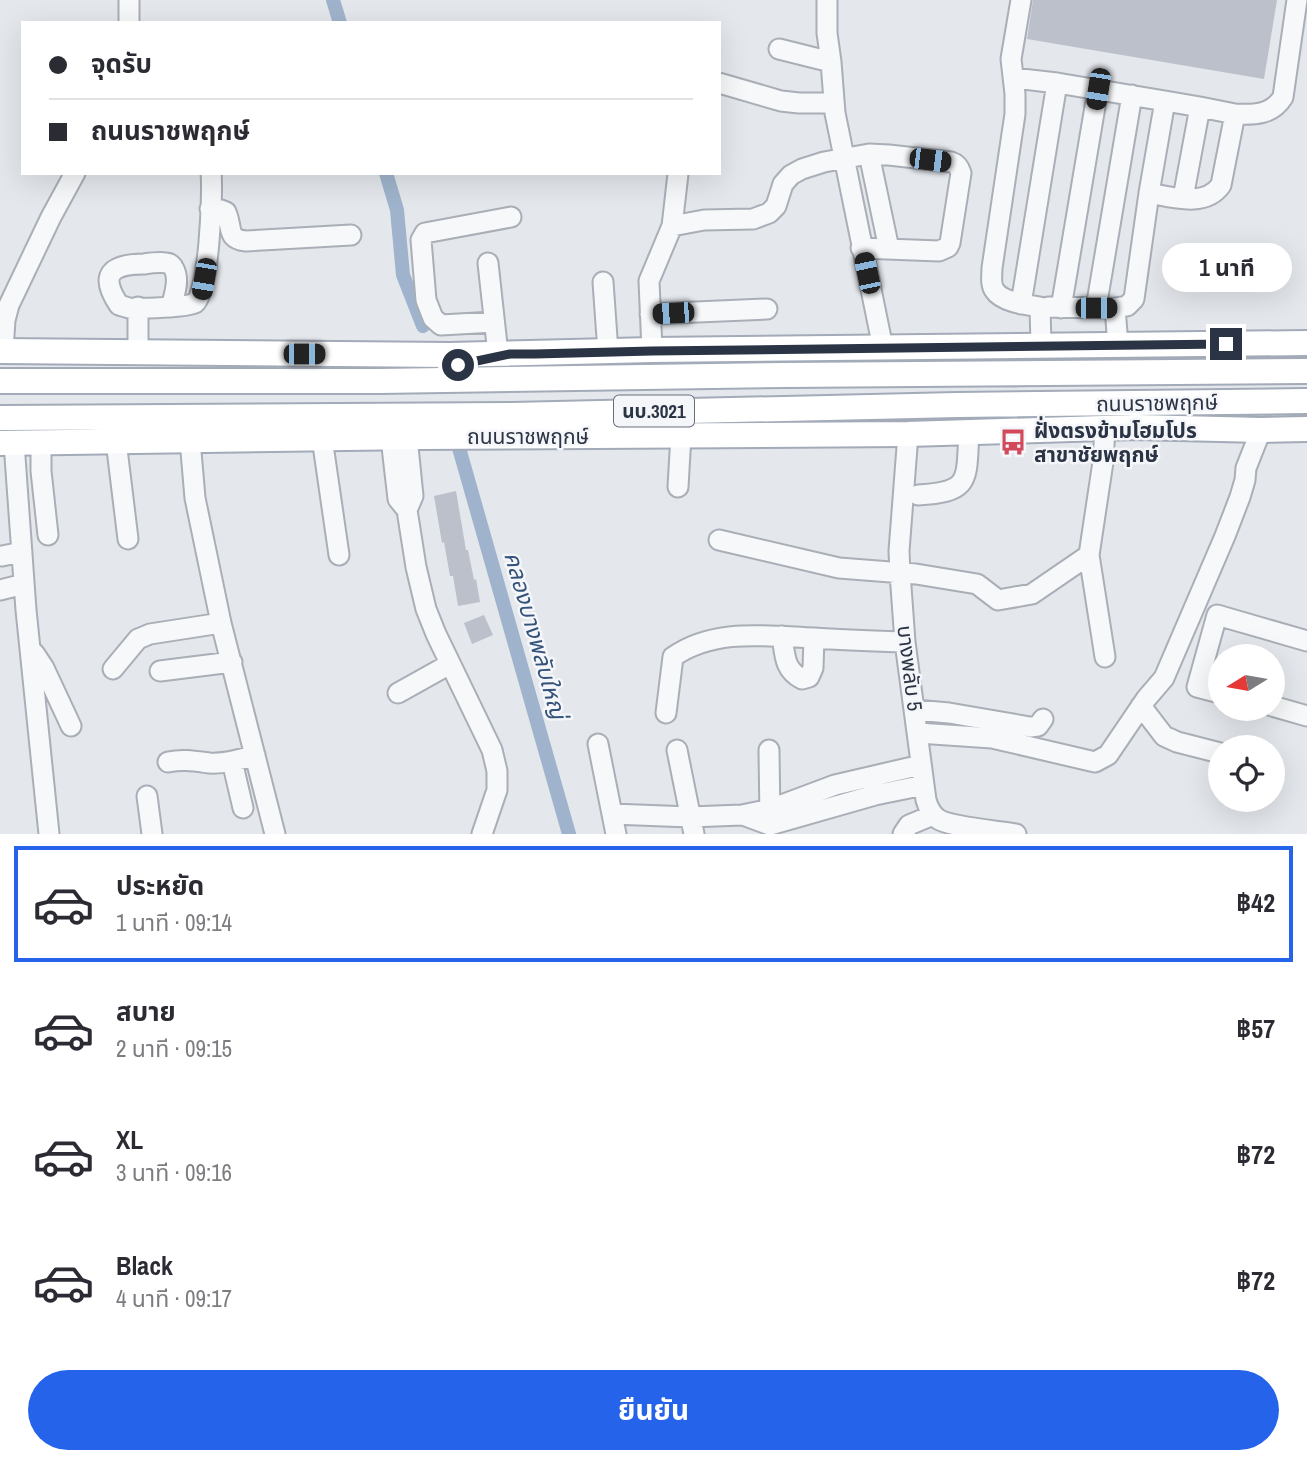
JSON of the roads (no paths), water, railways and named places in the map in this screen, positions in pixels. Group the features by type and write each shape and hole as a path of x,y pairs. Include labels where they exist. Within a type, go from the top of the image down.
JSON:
{"main road":[{"path":"1,351 504,354 1307,343"},
{"path":"380,381 504,354"},
{"name":"ถนนราชพฤกษ์","path":"0,381 380,381 1307,371"},
{"name":"ถนนราชพฤกษ์","path":"0,418 512,415 957,405 1307,401"},
{"path":"957,405 990,418 1093,421 1136,427"},
{"path":"406,437 512,415"},
{"name":"ถนนราชพฤกษ์","path":"7,443 908,434 1136,427 1307,429"}],"street":[{"path":"129,0 129,21"},
{"path":"827,0 827,33 834,103 883,348"},
{"path":"1021,0 1011,59 1016,94 1015,114 991,281 1001,297 1031,306 1061,308 1127,306 1134,299 1149,193 1166,101"},
{"path":"1014,78 1098,89 1235,114 1265,112 1273,109 1283,97 1297,0"},
{"path":"779,49 831,62"},
{"path":"1041,345 1031,306 1057,83"},
{"path":"721,84 782,101 834,103"},
{"path":"1061,308 1098,89"},
{"path":"1118,345 1106,308 1132,95"},
{"path":"1183,198 1200,107"},
{"path":"1149,193 1197,199 1216,193 1221,185 1235,114"},
{"path":"869,154 890,249"},
{"path":"672,226 704,220 753,219 769,213 776,206 783,184 791,175 802,169 844,158 869,154 889,155 957,164 961,173 948,247 939,251 861,248"},
{"path":"1,351 9,305 74,175"},
{"path":"172,307 176,280 172,265 165,262 127,264 115,269 110,276 108,286 118,305 130,308 172,307 195,303 201,293 206,265 211,175"},
{"path":"652,351 649,281 672,226 678,175"},
{"path":"210,209 226,212 233,236 237,240 351,235"},
{"path":"494,322 441,325 433,318 426,300 421,240 425,233 511,217"},
{"path":"488,263 494,322 504,354"},
{"path":"603,282 608,352"},
{"path":"138,307 138,352"},
{"path":"650,314 767,309"},
{"path":"1105,428 1103,463 1089,555 1105,657"},
{"path":"918,733 992,738 1095,762 1108,755 1157,680 1208,565 1232,490 1246,468 1261,430"},
{"path":"918,495 940,494 956,488 962,482 966,474 969,432"},
{"name":"บางพลับ 5","path":"908,434 899,551 900,573 905,642 921,765 926,800 933,815"},
{"path":"678,487 681,435"},
{"path":"406,437 413,496 407,510 426,609 492,750 497,771 497,790 482,834"},
{"path":"322,438 339,555"},
{"path":"190,440 195,498 221,623 275,834"},
{"path":"116,441 128,539"},
{"path":"7,443 22,552 49,834"},
{"path":"41,443 41,471 48,535"},
{"path":"719,541 839,568 977,584 998,600 1032,594 1089,555"},
{"path":"2,556 22,552"},
{"path":"0,590 24,584"},
{"path":"1189,609 1307,641"},
{"path":"1197,687 1217,615"},
{"path":"113,669 138,639 150,634 221,623"},
{"path":"666,713 673,657 715,639 755,635 905,642"},
{"path":"782,636 787,664 792,674 802,679 809,677 813,668 814,638"},
{"path":"30,646 44,668 71,726"},
{"path":"160,671 232,662"},
{"path":"398,693 450,664"},
{"path":"1157,680 1208,690"},
{"path":"1141,706 1164,736 1208,750"},
{"path":"915,710 1030,727 1038,726 1043,719"},
{"path":"1285,710 1307,716"},
{"path":"598,744 617,834"},
{"path":"677,750 692,825"},
{"path":"769,750 770,823"},
{"path":"168,762 178,760 209,763 255,755"},
{"path":"232,761 243,808"},
{"path":"856,791 921,765"},
{"path":"612,814 692,825 742,815 770,823 835,785 856,791 924,785"},
{"path":"146,796 152,834"},
{"path":"902,834 909,825 933,815 946,823 1006,833"}],"waterway":[{"name":"คลองบางพลับใหญ่","path":"333,0 339,21"},
{"name":"คลองบางพลับใหญ่","path":"387,175 397,210 403,275 423,326"},
{"name":"คลองบางพลับใหญ่","path":"459,448 569,834"}],"place":[{"name":"ฝั่งตรงข้ามโฮมโปร สาขาชัยพฤกษ์","path":"1013,442"}]}
